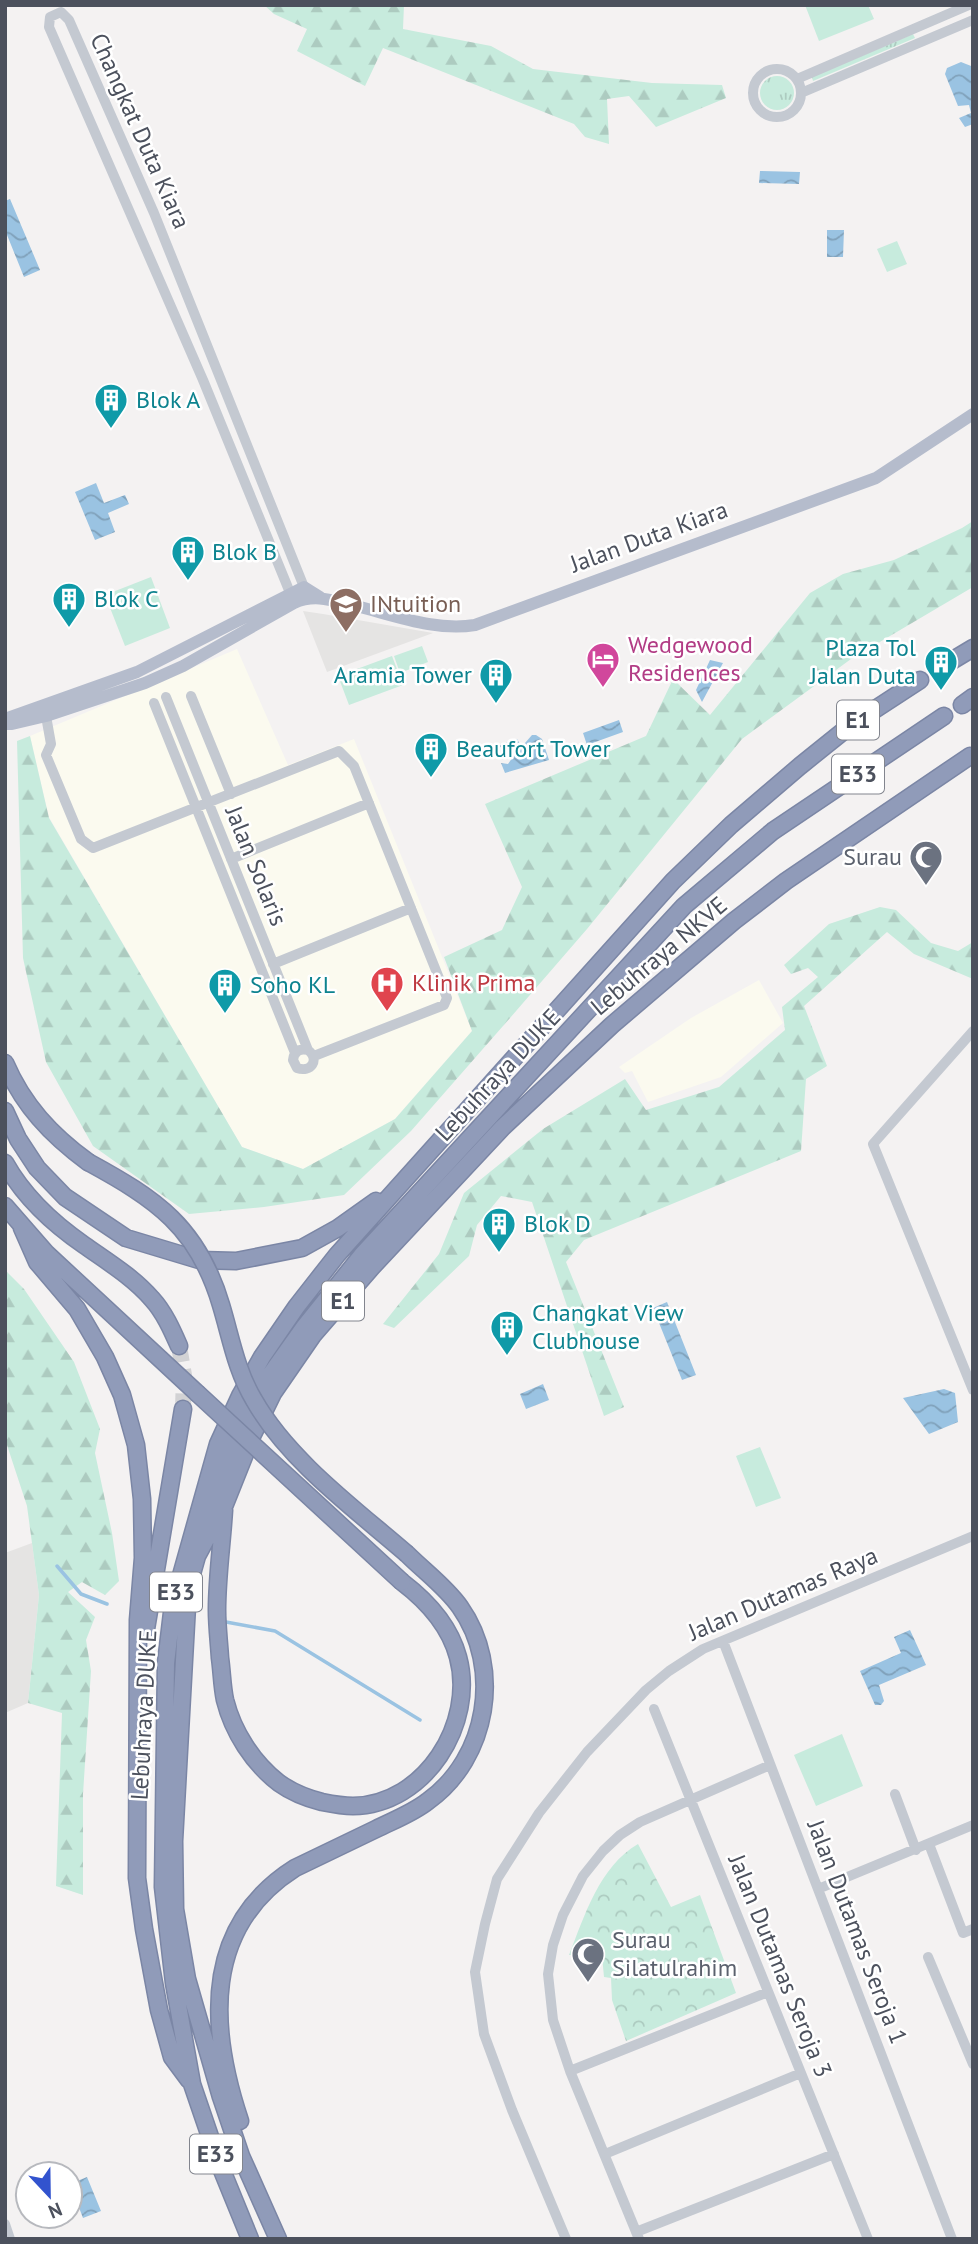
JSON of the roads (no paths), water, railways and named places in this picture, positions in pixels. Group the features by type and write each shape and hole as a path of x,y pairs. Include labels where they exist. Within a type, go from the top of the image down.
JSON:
{"highway":[{"path":"938,669 973,648"},
{"name":"Lebuhraya NKVE","path":"415,1168 673,881 800,766 851,725 920,680"},
{"name":"Lebuhraya DUKE","path":"278,2239 241,2156 221,2097 187,1979 175,1909 174,1841 188,1588 218,1480 268,1378 305,1326 362,1255 684,906 773,831 944,716"},
{"name":"Lebuhraya NKVE","path":"225,1504 273,1393 313,1335 503,1127 612,1025 734,921 786,881 970,756"},
{"path":"5,1063 22,1097 56,1137 88,1162 139,1190 183,1230 208,1268 242,1377 267,1420 279,1437 314,1471 407,1554 459,1606 476,1640 485,1679 476,1741 457,1776 426,1803 295,1868 275,1881 258,1896 236,1928 220,1978 218,2000 227,2071 246,2138 241,2156"},
{"path":"5,1111 18,1139 37,1168 65,1198 126,1238 199,1261 236,1261 302,1248 338,1228 372,1204 415,1168"},
{"path":"5,1163 29,1198 47,1216 136,1282 154,1301 169,1323 179,1346"},
{"name":"Lebuhraya DUKE","path":"250,2239 219,2164 192,2084 176,1997 163,1887 166,1663 173,1604 218,1444 240,1396 262,1357 297,1306 337,1255 415,1168"},
{"path":"5,1206 46,1253 416,1592 439,1618 458,1656 461,1690 452,1735 432,1767 405,1789 370,1804 355,1806 311,1800 290,1790 271,1776 255,1760 239,1735 225,1700 217,1611 225,1504"},
{"path":"22,1228 37,1262 77,1309 105,1357 122,1395 132,1432 142,1499 143,1558 138,1620 139,1890 152,1977 172,2057 192,2084"},
{"path":"139,1662 158,1566 183,1409"},
{"name":"Lebuhraya DUKE","path":"197,1556 225,1504"}],"main road":[{"name":"Jalan Duta Kiara","path":"148,674 46,716 12,724 5,721 8,716 148,674 183,666 306,592 448,627 475,625 876,478 973,414"}],"street":[{"path":"797,79 969,5"},
{"name":"Changkat Duta Kiara","path":"292,598 203,380 50,27 50,17 57,13 61,12 69,20 150,204 306,592"},
{"path":"801,93 973,20"},
{"path":"769,69 785,70 797,79 801,93 795,109 780,117 763,113 754,102 752,94 757,79 769,69"},
{"path":"191,696 230,794"},
{"name":"Jalan Solaris","path":"166,697 311,1053"},
{"name":"Jalan Solaris","path":"154,703 295,1053"},
{"path":"46,716 51,744 46,755 81,839 93,848 339,751 354,766 447,998 444,1005 311,1053 301,1049 295,1053 293,1063 301,1070 310,1068 314,1062 311,1053"},
{"path":"231,859 369,803"},
{"path":"274,964 411,908"},
{"path":"973,1031 873,1144 973,1390"},
{"name":"Jalan Dutamas Raya","path":"566,2239 512,2110 484,2034 475,1972 497,1879 539,1813 587,1752 646,1690 669,1671 696,1653 723,1641 973,1536"},
{"name":"Jalan Dutamas Seroja 1","path":"723,1641 952,2239"},
{"name":"Jalan Dutamas Seroja 3","path":"654,1709 867,2238"},
{"path":"770,1765 640,1822 620,1835 603,1851 583,1876 562,1914 548,1975 553,2020 570,2071 638,2235 834,2154"},
{"path":"895,1794 916,1850"},
{"path":"818,1889 973,1825"},
{"path":"929,1844 963,1933 973,1929"},
{"path":"928,1957 973,2064"},
{"path":"570,2071 768,1992"},
{"path":"605,2154 801,2073"},
{"path":"5,2224 10,2239"}],"water":[{"path":"961,62 971,66 973,124 965,127 959,118 971,113 969,105 958,106 945,74 947,68"},
{"path":"760,171 800,172 799,184 759,183"},
{"path":"10,199 40,270 24,277 5,230 5,201"},
{"path":"827,230 844,230 843,257 827,257"},
{"path":"96,483 104,503 125,495 129,504 108,513 115,532 95,540 75,492"},
{"path":"710,660 723,663 702,702 696,690"},
{"path":"619,720 623,732 587,745 583,733"},
{"path":"532,735 542,739 549,760 505,773 501,763 508,764 515,754 498,746 517,739 520,744 525,743"},
{"path":"667,1302 696,1375 682,1380 653,1308"},
{"path":"543,1384 549,1400 526,1409 520,1394"},
{"path":"944,1389 955,1393 958,1422 929,1434 903,1398"},
{"path":"910,1630 926,1665 879,1685 884,1701 881,1705 875,1705 860,1671 901,1653 894,1637"},
{"path":"87,2177 101,2211 84,2218 84,2178"}],"waterway":[{"path":"57,1566 81,1594 107,1604"},
{"path":"226,1622 275,1631 420,1720"}],"tunnel":[{"path":"179,1346 184,1375 183,1409"}],"place":[{"name":"Blok A","path":"111,430"},
{"name":"Blok B","path":"188,582"},
{"name":"Blok C","path":"69,629"},
{"name":"INtuition","path":"346,634"},
{"name":"Wedgewood Residences","path":"603,689"},
{"name":"Plaza Tol Jalan Duta","path":"941,692"},
{"name":"Aramia Tower","path":"496,705"},
{"name":"Beaufort Tower","path":"431,779"},
{"name":"Surau","path":"926,887"},
{"name":"Klinik Prima","path":"387,1013"},
{"name":"Soho KL","path":"225,1015"},
{"name":"Blok D","path":"499,1254"},
{"name":"Changkat View Clubhouse","path":"507,1357"},
{"name":"Surau Silatulrahim","path":"588,1984"}]}
